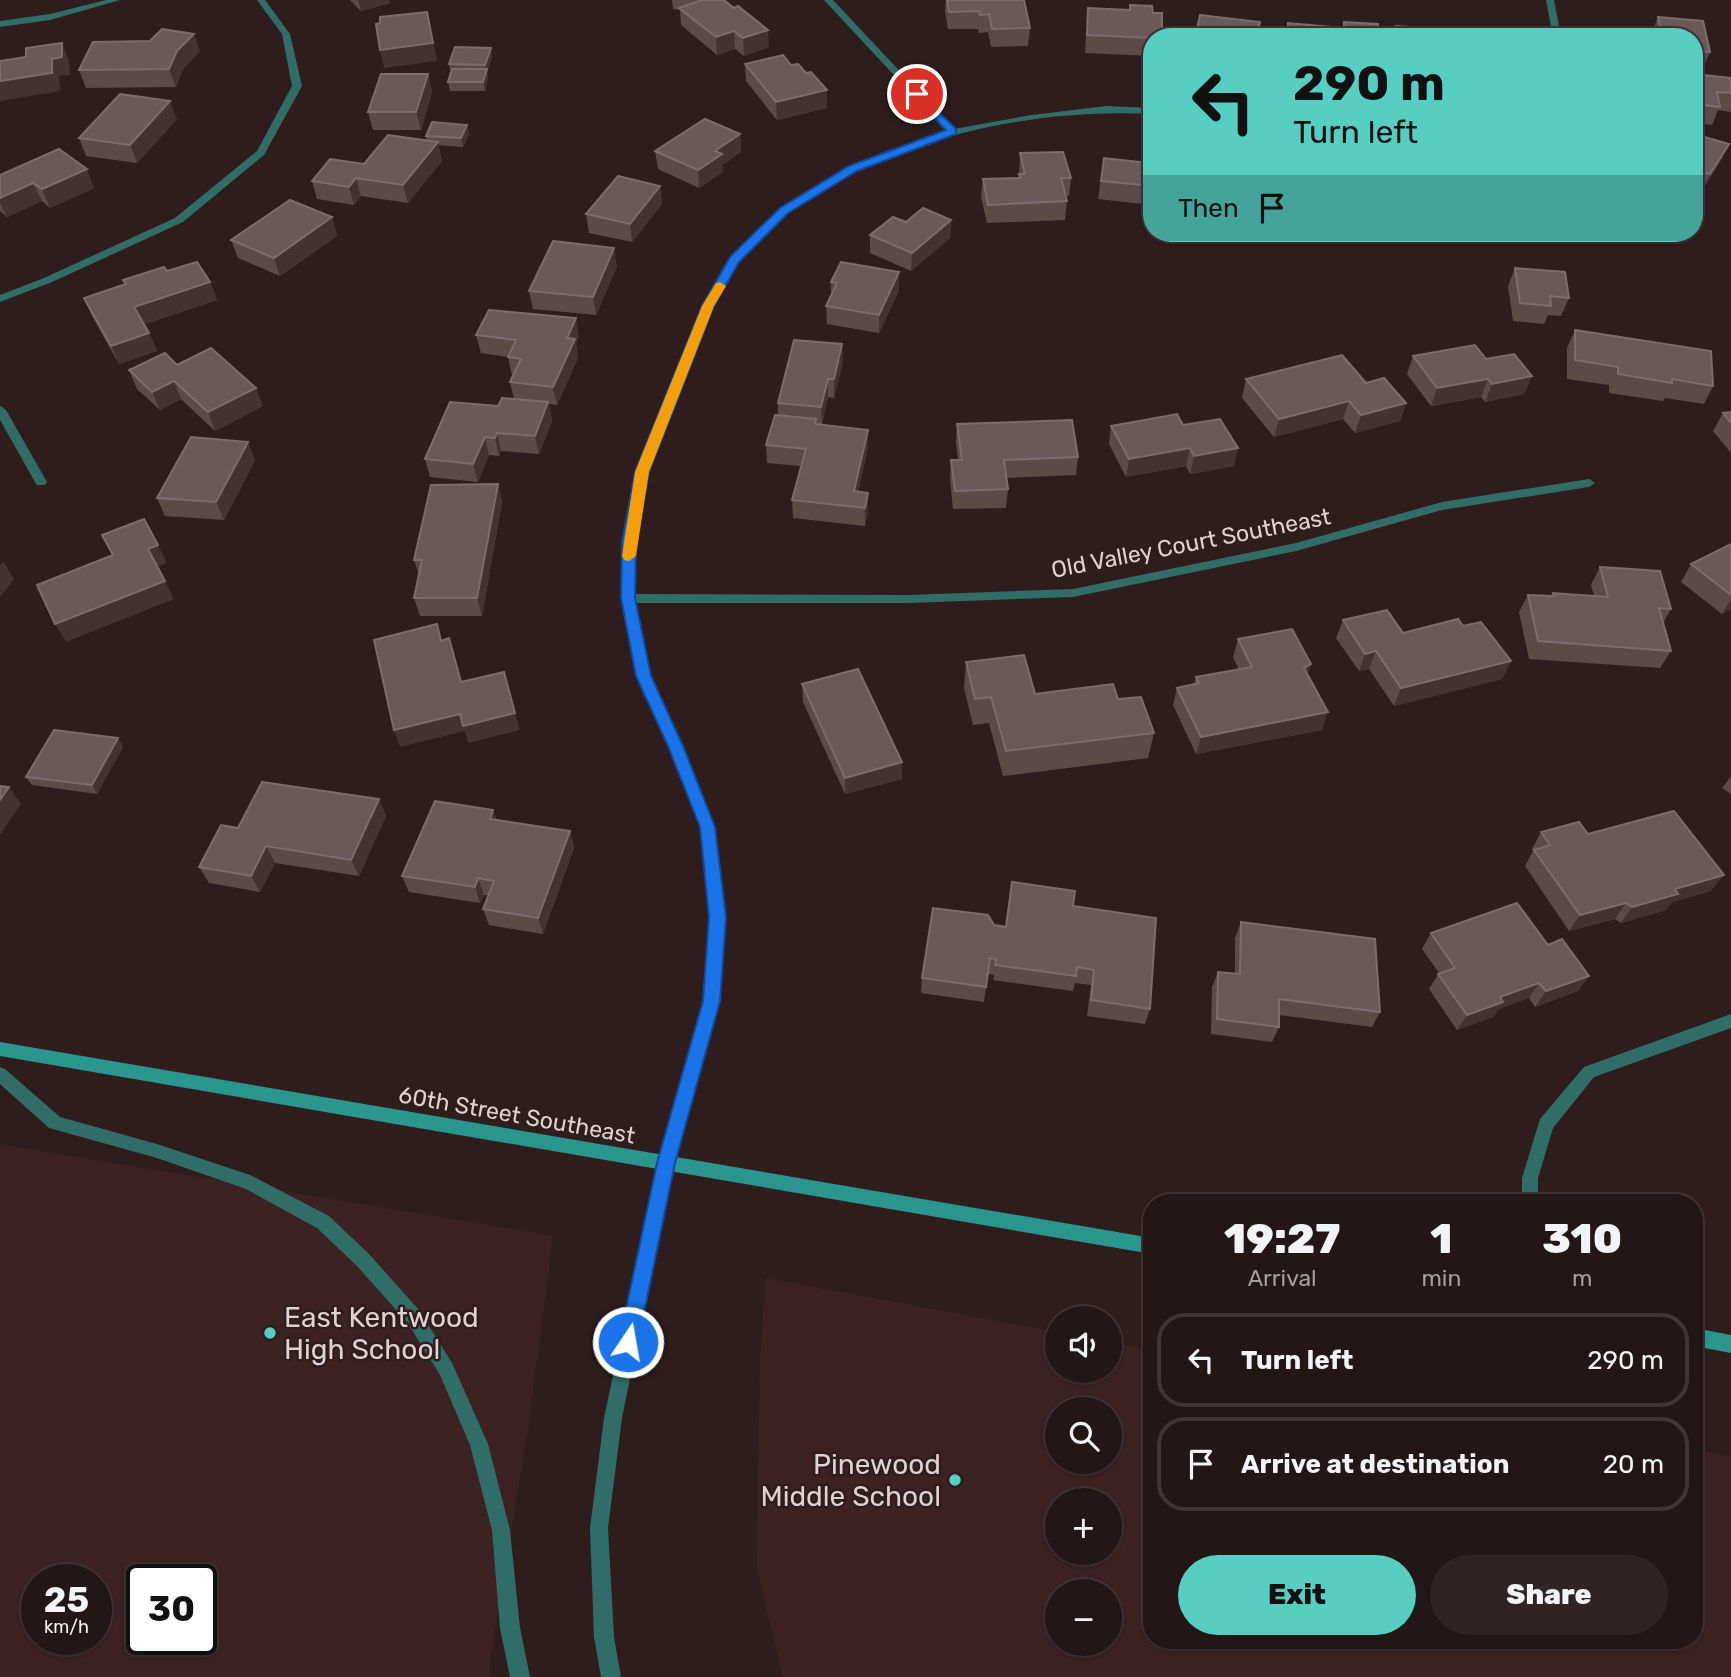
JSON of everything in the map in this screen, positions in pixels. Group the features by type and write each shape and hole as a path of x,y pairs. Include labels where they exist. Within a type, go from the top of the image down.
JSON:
{"main road":[{"name":"60th Street Southeast","path":"0,1049 1143,1244"},
{"path":"1703,1338 1731,1343"}],"street":[{"path":"0,24 50,17 116,0"},
{"path":"0,299 179,220 261,153 297,86 286,34 261,0"},
{"path":"828,0 953,131"},
{"path":"1550,0 1555,28"},
{"path":"611,1677 604,1637 599,1528 613,1418 666,1163 712,1001 718,917 708,827 676,746 643,676 628,598 629,542 642,472 708,306 734,260 784,210 853,169 953,131 1032,118 1107,110 1143,111"},
{"path":"0,410 41,482"},
{"name":"Old Valley Court Southeast","path":"628,598 909,599 1073,593 1296,547 1442,506 1589,483"},
{"path":"1530,1194 1530,1178 1546,1124 1588,1072 1731,1021"},
{"path":"0,1074 55,1123 157,1151 250,1183 323,1223 363,1260 414,1316 446,1368 479,1444 501,1530 510,1628 520,1677"}],"shaded area":[{"name":"East Kentwood High School","path":"0,1144 553,1236 528,1430 489,1667 491,1677 0,1677"},
{"name":"Pinewood Middle School","path":"766,1278 1045,1330 1045,1383 1122,1383 1122,1344 1143,1348 1143,1649 1703,1649 1703,1452 1731,1457 1731,1677 783,1677 757,1570 760,1355"}],"building":[{"path":"702,0 724,0 734,8 738,6 768,30 743,38 734,31 716,37 679,8"},
{"path":"947,0 1024,0 1030,28 992,29 989,14 980,15 979,11 949,12"},
{"path":"1130,5 1152,6 1153,13 1162,13 1162,28 1143,28 1143,38 1087,35 1088,8 1130,10"},
{"path":"427,12 433,43 380,50 376,24 380,23 380,17"},
{"path":"1200,15 1260,22 1258,28 1197,28"},
{"path":"1658,17 1703,21 1710,52 1703,52 1703,28 1660,28"},
{"path":"1344,22 1378,24 1378,28 1344,28"},
{"path":"1288,23 1344,28 1288,28"},
{"path":"162,29 194,34 177,51 169,69 79,70 93,42 150,41"},
{"path":"62,43 62,57 52,59 52,73 0,81 0,61 26,57 26,48"},
{"path":"455,47 491,48 485,65 449,64"},
{"path":"783,55 791,65 798,64 806,73 811,72 827,90 776,102 745,64"},
{"path":"452,69 487,69 483,82 448,82"},
{"path":"381,74 428,74 416,112 368,112"},
{"path":"1703,75 1731,78 1731,93 1717,92 1720,107 1703,105"},
{"path":"120,94 170,101 130,145 79,138"},
{"path":"705,119 740,134 715,151 722,154 698,170 655,151"},
{"path":"432,122 467,125 461,138 426,136"},
{"path":"388,135 438,142 403,185 356,178 349,187 312,181 330,159 364,164"},
{"path":"1703,137 1729,144 1710,174 1703,172"},
{"path":"59,149 87,169 42,189 33,183 0,198 0,175"},
{"path":"1063,152 1071,178 1061,178 1067,201 988,205 983,179 1020,178 1019,174 1025,174 1020,153"},
{"path":"1104,158 1143,162 1143,185 1101,181"},
{"path":"618,176 660,186 630,224 586,214"},
{"path":"290,200 332,217 274,258 231,240"},
{"path":"923,208 951,220 912,253 870,235 893,217 906,222"},
{"path":"553,241 614,248 593,297 529,291"},
{"path":"197,262 210,282 134,307 149,333 111,346 84,298 126,284 123,280 164,267 167,271"},
{"path":"841,262 899,272 879,315 826,306 837,283 831,282"},
{"path":"1515,268 1565,272 1569,298 1550,296 1551,306 1520,303"},
{"path":"489,310 576,318 567,338 575,339 553,387 510,382 521,359 508,357 516,340 476,335"},
{"path":"1575,330 1711,351 1713,386 1672,379 1672,383 1618,374 1618,367 1575,360"},
{"path":"794,340 842,344 834,379 828,379 821,407 778,403"},
{"path":"1475,345 1486,359 1514,354 1532,376 1492,384 1488,379 1437,388 1413,356"},
{"path":"211,348 256,388 208,412 174,381 152,392 129,370 165,353 177,365"},
{"path":"1342,355 1366,383 1384,378 1406,403 1361,415 1349,401 1279,419 1246,379"},
{"path":"502,398 548,402 535,436 497,433 495,438 485,437 473,464 425,459 450,402 498,406"},
{"path":"1731,412 1731,423 1723,413"},
{"path":"1177,414 1183,425 1220,419 1238,448 1194,456 1190,448 1129,459 1111,426"},
{"path":"775,415 816,419 815,424 868,430 854,491 868,493 865,508 792,500 806,449 766,445"},
{"path":"1072,420 1078,457 1004,460 1008,489 955,491 951,460 962,460 957,424"},
{"path":"191,437 248,442 216,502 157,498"},
{"path":"498,484 477,598 414,598 422,560 414,560 431,485"},
{"path":"144,519 158,545 148,549 165,581 55,624 37,585 113,555 102,535"},
{"path":"1731,544 1731,595 1691,564"},
{"path":"1600,567 1660,571 1671,609 1659,608 1671,651 1538,641 1528,595 1554,596 1553,593 1608,597"},
{"path":"1387,610 1403,633 1458,619 1463,626 1481,622 1511,661 1401,688 1376,651 1365,654 1343,620"},
{"path":"437,624 441,641 449,638 461,682 504,672 515,713 463,726 460,714 394,730 374,640"},
{"path":"1292,629 1311,664 1304,668 1328,712 1201,737 1177,688 1199,683 1196,677 1252,667 1238,639"},
{"path":"1024,655 1035,694 1113,684 1118,699 1141,697 1154,733 1006,751 991,697 975,699 966,662"},
{"path":"858,669 902,762 845,778 802,684"},
{"path":"54,730 118,738 92,785 26,777"},
{"path":"262,782 379,799 351,860 266,846 251,876 199,867 221,825 238,828"},
{"path":"0,786 9,787 0,800"},
{"path":"435,801 493,810 490,819 570,831 538,918 483,909 494,881 478,878 475,887 402,876"},
{"path":"1674,811 1724,875 1675,889 1678,894 1632,907 1626,903 1580,915 1534,850 1550,845 1541,832 1579,822 1588,834"},
{"path":"1012,882 1075,891 1073,906 1156,918 1150,1009 1091,1000 1094,970 1077,967 1076,976 995,965 996,959 990,958 986,987 922,978 933,908 988,915 994,925 1006,927"},
{"path":"1517,903 1548,945 1562,939 1589,976 1546,991 1539,983 1500,997 1503,1002 1467,1015 1438,974 1455,968 1431,933"},
{"path":"1241,922 1375,939 1380,1012 1279,999 1279,1027 1217,1019 1218,972 1240,974"}],"slow traffic":[{"path":"629,556 629,542 642,472 708,306 720,286"}],"place":[{"name":"East Kentwood High School","path":"270,1333"},
{"name":"Pinewood Middle School","path":"955,1480"}],"route":[{"path":"628,1342 666,1163 712,1001 718,917 708,827 676,746 643,676 628,598 629,542 642,472 708,306 734,260 784,210 853,169 953,131 917,94"}]}
